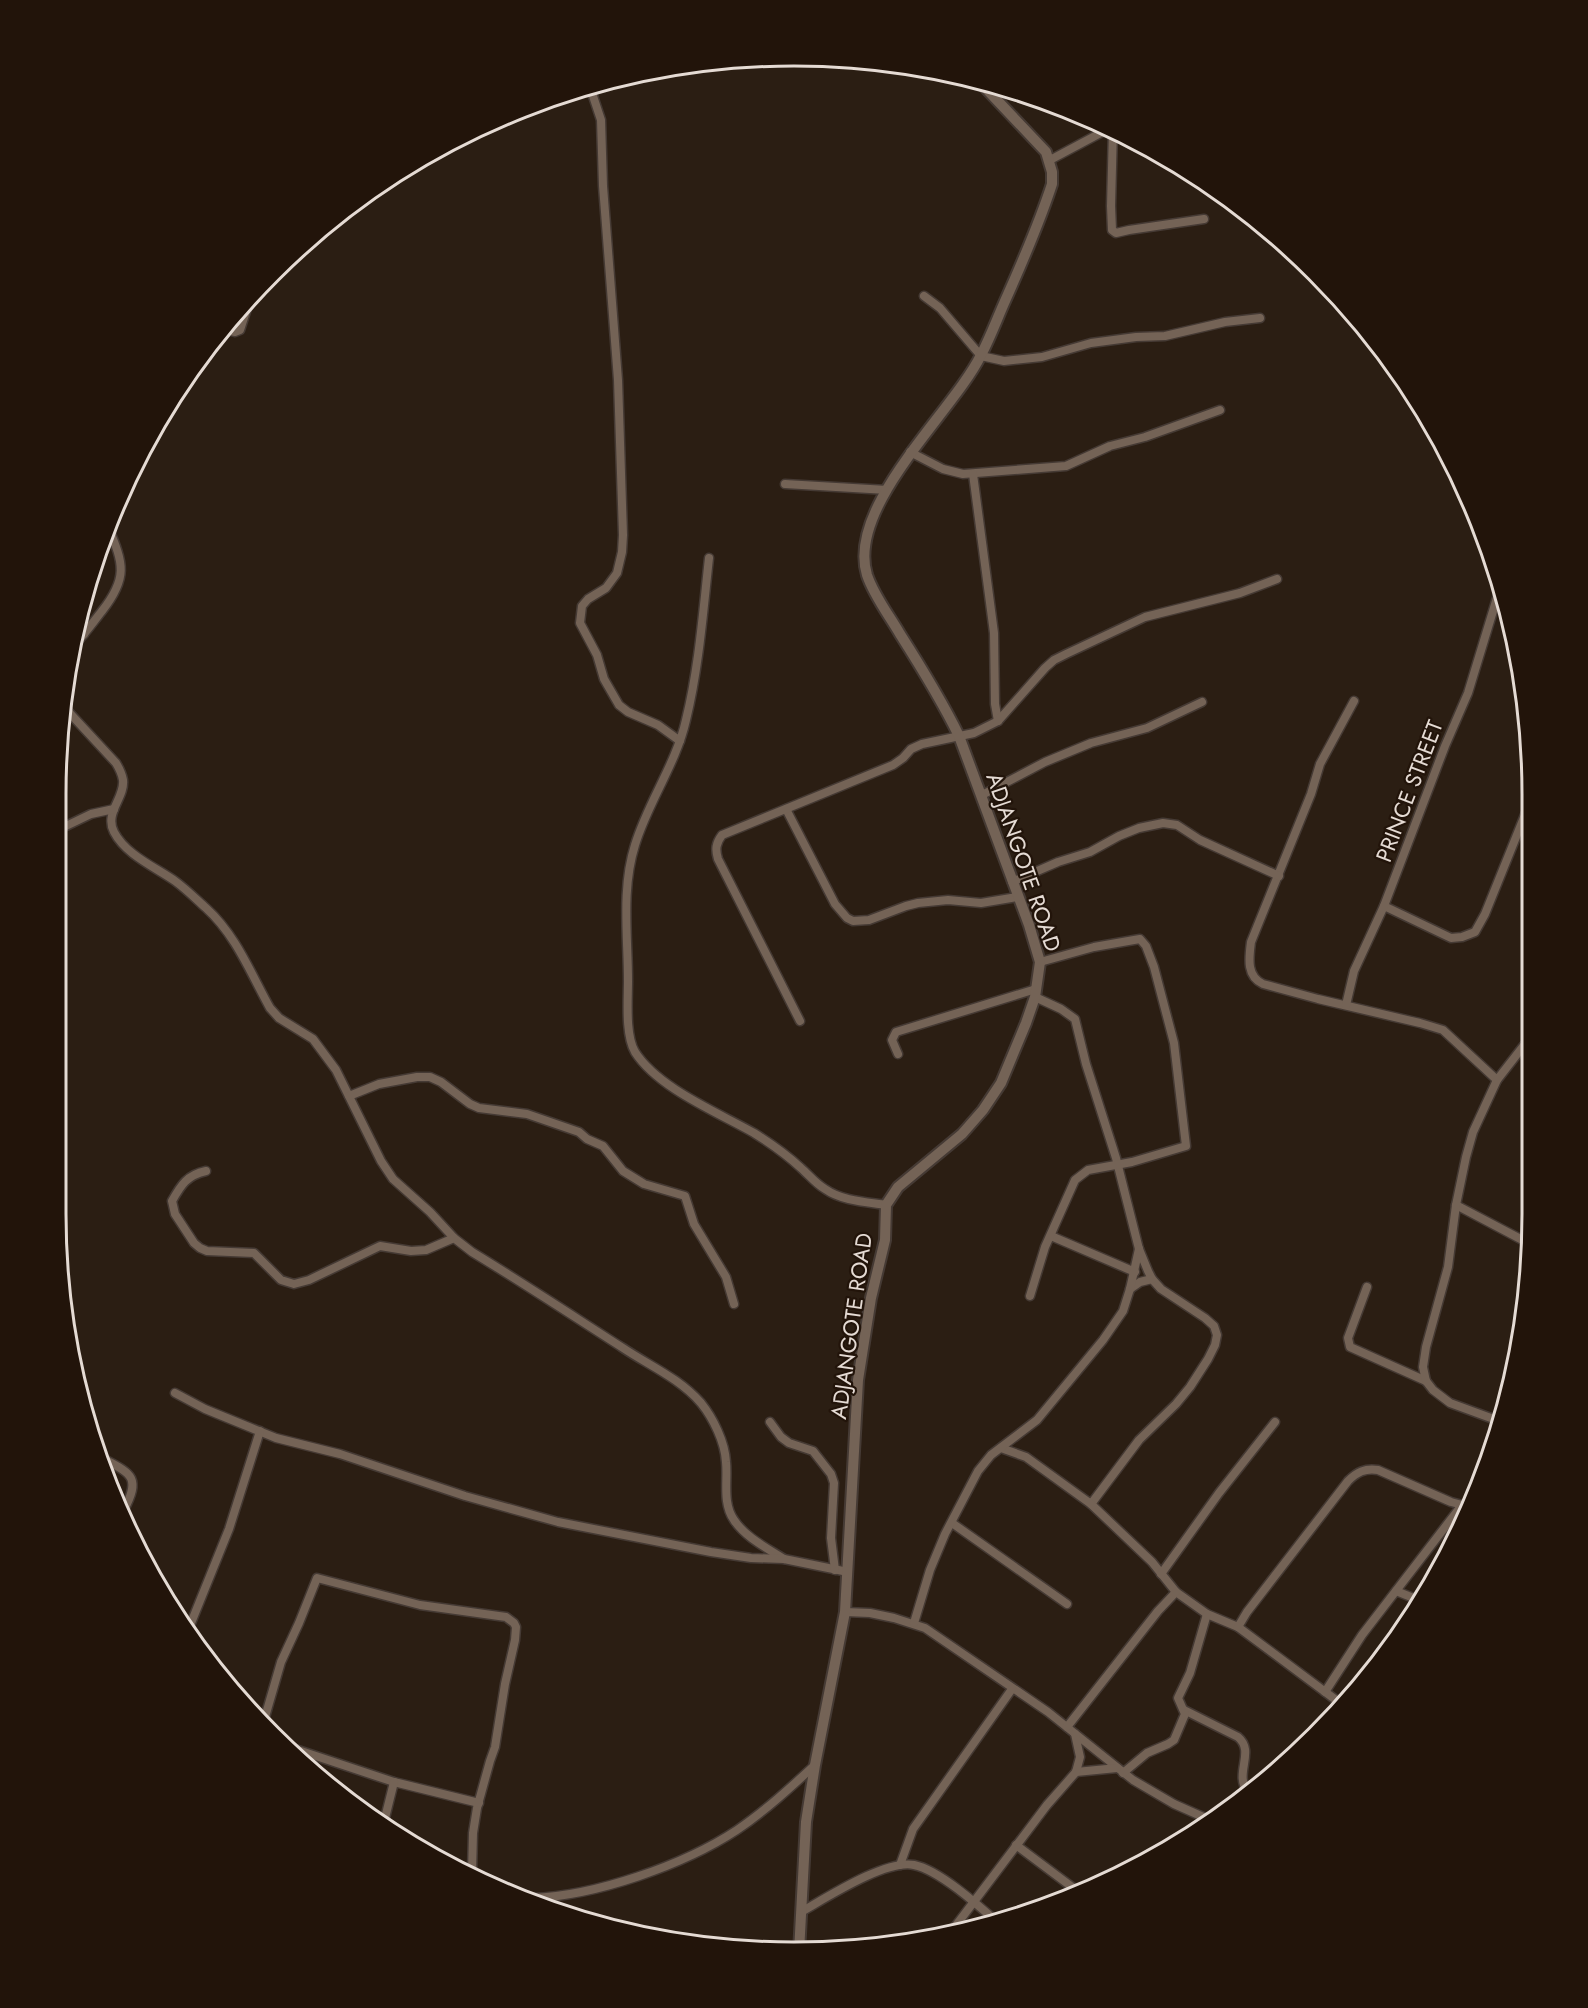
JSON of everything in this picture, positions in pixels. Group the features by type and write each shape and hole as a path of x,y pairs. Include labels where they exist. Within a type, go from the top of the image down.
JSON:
{"street":[{"path":"991,94 1046,152 1050,160 1100,134"},
{"path":"593,95 601,120 603,186 618,380 623,536 617,573 606,588 588,599 582,606 579,623 597,655 604,679 619,705 628,712 658,725 680,741"},
{"path":"1111,139 1112,230 1116,233 1204,219"},
{"name":"ADJANGOTE ROAD","path":"800,1942 803,1849 815,1765 845,1612 858,1380 871,1298 885,1240 886,1205 898,1187 962,1134 983,1110 1001,1083 1026,1023 1035,993 1040,962 1029,925 959,736 877,596 867,574 865,552 870,527 887,490 910,452 962,386 981,356 1048,196 1052,184 1050,160"},
{"path":"924,296 940,308 981,356 1004,362 1042,357 1091,343 1165,336 1225,322 1260,318"},
{"path":"232,331 240,330 244,318"},
{"path":"910,452 943,470 954,473 973,474 1066,466 1110,446 1145,437 1220,410"},
{"path":"973,474 994,633 995,704 998,721"},
{"path":"784,484 887,490"},
{"path":"85,632 118,588 121,564 113,538"},
{"path":"709,558 693,682 680,741 647,812 634,847 628,877 626,906 629,1030 634,1050 650,1070 675,1089 761,1138 800,1166 824,1189 842,1197 886,1205"},
{"path":"800,1021 718,859 715,850 722,835 892,765 911,749 922,744 974,733 998,721 1054,660 1145,617 1240,593 1277,579"},
{"name":"PRINCE STREET","path":"1346,1005 1354,971 1384,906 1445,746 1468,693 1497,607"},
{"path":"1354,701 1320,764 1279,876 1251,942 1249,959 1251,972 1256,980 1263,984 1443,1030 1497,1080"},
{"path":"982,795 1045,762 1091,743 1147,728 1202,702"},
{"path":"71,714 116,763 120,772 122,788 111,823 121,842 177,882 230,933 270,1008 279,1018 313,1039 336,1070 381,1161 393,1179 430,1212 454,1238 472,1252 633,1355 668,1374 692,1393 706,1412 723,1445 728,1504 732,1517 740,1528 784,1559"},
{"path":"786,809 835,904 847,918 853,921 869,920 918,903 948,900 981,903 1017,897"},
{"path":"66,826 100,811 114,810"},
{"path":"1012,882 1058,862 1090,852 1129,832 1163,822 1177,825 1200,840 1279,876"},
{"path":"1384,906 1451,938 1475,932 1485,914 1522,822"},
{"path":"1030,1296 1038,1267 1075,1180 1088,1170 1132,1162 1186,1146 1173,1043 1154,967 1146,946 1140,939 1094,947 1040,962"},
{"path":"898,1054 892,1040 896,1032 1035,993 1075,1019 1086,1064 1115,1152 1139,1249 1152,1279 1171,1298 1214,1326 1217,1335 1215,1345 1190,1387 1139,1440 1091,1504"},
{"path":"1492,1418 1450,1403 1433,1390 1426,1381 1423,1367 1426,1347 1448,1267 1456,1205 1473,1132 1497,1080 1522,1048"},
{"path":"350,1096 379,1084 430,1077 479,1108 527,1114 579,1132 587,1139 603,1146 623,1172 645,1184 685,1196 694,1224 726,1277 734,1304"},
{"path":"1115,1152 1132,1162"},
{"path":"206,1171 193,1174 183,1181 171,1201 175,1214 194,1243 207,1251 254,1253 281,1280 288,1283 309,1280 380,1246 426,1251 454,1238"},
{"path":"1456,1205 1521,1239"},
{"path":"1051,1236 1135,1272"},
{"path":"914,1623 930,1570 978,1471 992,1455 1036,1420 1103,1341 1123,1311 1135,1272 1139,1249"},
{"path":"1130,1289 1140,1282 1152,1279"},
{"path":"1367,1287 1348,1338 1350,1347 1426,1381"},
{"path":"175,1393 205,1409 297,1444 340,1454 465,1496 558,1522 711,1552 758,1559 784,1559 848,1572"},
{"path":"770,1422 781,1437 789,1443 813,1451 831,1474 834,1483 831,1538 835,1570"},
{"path":"1161,1574 1219,1493 1275,1422"},
{"path":"192,1622 230,1529 260,1431"},
{"path":"1001,1448 1026,1457 1091,1504 1152,1562 1176,1592 1207,1614 1238,1627 1335,1700"},
{"path":"110,1462 120,1467 132,1478 134,1487 126,1505"},
{"path":"1238,1627 1247,1612 1348,1481 1362,1470 1370,1468 1378,1470 1404,1483 1462,1504"},
{"path":"1325,1692 1362,1635 1454,1520"},
{"path":"952,1523 1068,1604"},
{"path":"265,1714 281,1662 317,1578 420,1605 506,1617 516,1627 516,1640 505,1684 495,1747 473,1833 472,1867"},
{"path":"1396,1591 1412,1597"},
{"path":"1067,1726 1158,1611 1176,1592"},
{"path":"845,1612 870,1613 914,1623 925,1628 1067,1726 1120,1770 1174,1804 1202,1816"},
{"path":"1207,1614 1190,1673 1178,1698 1179,1703 1184,1710 1244,1742 1246,1749 1242,1780 1245,1786"},
{"path":"900,1865 913,1829 1012,1689"},
{"path":"1076,1772 1120,1770 1147,1753 1168,1744 1174,1740 1184,1710"},
{"path":"958,1923 1016,1845 1076,1772 1080,1757 1075,1733"},
{"path":"304,1752 394,1782 479,1803"},
{"path":"542,1897 579,1892 617,1882 656,1870 703,1849 736,1831 760,1813 815,1765"},
{"path":"386,1816 394,1782"},
{"path":"1016,1845 1072,1887"},
{"path":"801,1912 874,1873 900,1865 915,1865 930,1871 974,1901 989,1915"}]}
